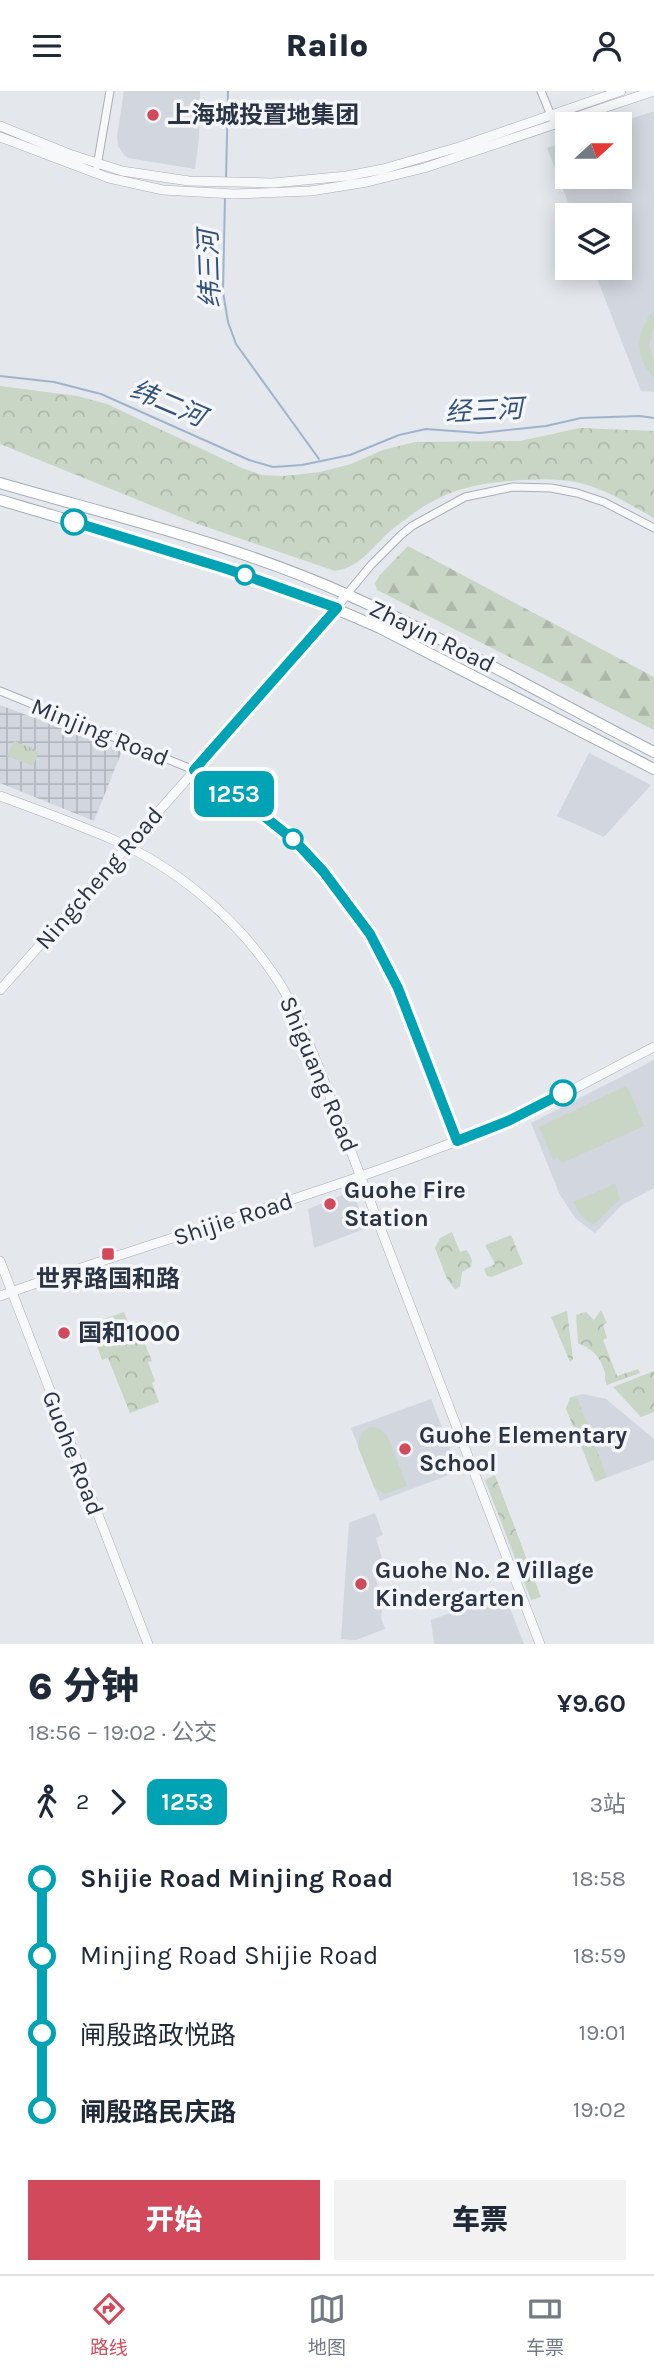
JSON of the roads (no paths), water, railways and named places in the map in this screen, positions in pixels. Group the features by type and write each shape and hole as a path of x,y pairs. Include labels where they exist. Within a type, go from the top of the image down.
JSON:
{"main road":[{"name":"Zhayin Road","path":"0,483 234,551 347,594 513,676 654,751"},
{"name":"Zhayin Road","path":"0,500 227,569 337,608 389,632 654,769"},
{"path":"280,588 296,590 302,585 301,580 287,571"},
{"path":"389,632 383,623 390,615"}],"street":[{"path":"97,168 110,91"},
{"path":"541,91 552,120"},
{"path":"0,126 97,168 121,182 163,190 214,188 311,191 367,183 424,168 621,91"},
{"path":"552,120 654,91"},
{"path":"0,137 97,168"},
{"path":"347,594 401,535 412,526 465,497 513,487 551,488 604,502 654,528"},
{"name":"Ningcheng Road","path":"0,990 347,594"},
{"name":"Minjing Road","path":"0,691 194,770 242,799 294,840 323,871 370,934 398,988 457,1141"},
{"name":"Shiguang Road","path":"0,796 127,847 172,873 203,897 252,945 289,998 361,1176 540,1644"},
{"name":"Shijie Road","path":"0,1296 361,1176 457,1141 535,1108 654,1047"},
{"name":"Guohe Road","path":"0,1261 148,1644"}],"waterway":[{"name":"纬三河","path":"226,180 228,91"},
{"name":"纬三河","path":"225,196 223,292 228,322 236,344 319,459"},
{"name":"经三河","path":"0,376 54,382 101,394 249,460 273,467 302,465 350,455 399,435 426,429 480,433 546,426 581,418 654,418"}],"place":[{"name":"上海城投置地集团","path":"153,115"},
{"name":"Guohe Fire Station","path":"330,1204"},
{"name":"世界路国和路","path":"108,1254"},
{"name":"国和1000","path":"64,1333"},
{"name":"Guohe Elementary School","path":"405,1449"},
{"name":"Guohe No. 2 Village Kindergarten","path":"361,1584"}],"water label":[{"name":"纬二河","path":"168,403"}]}
